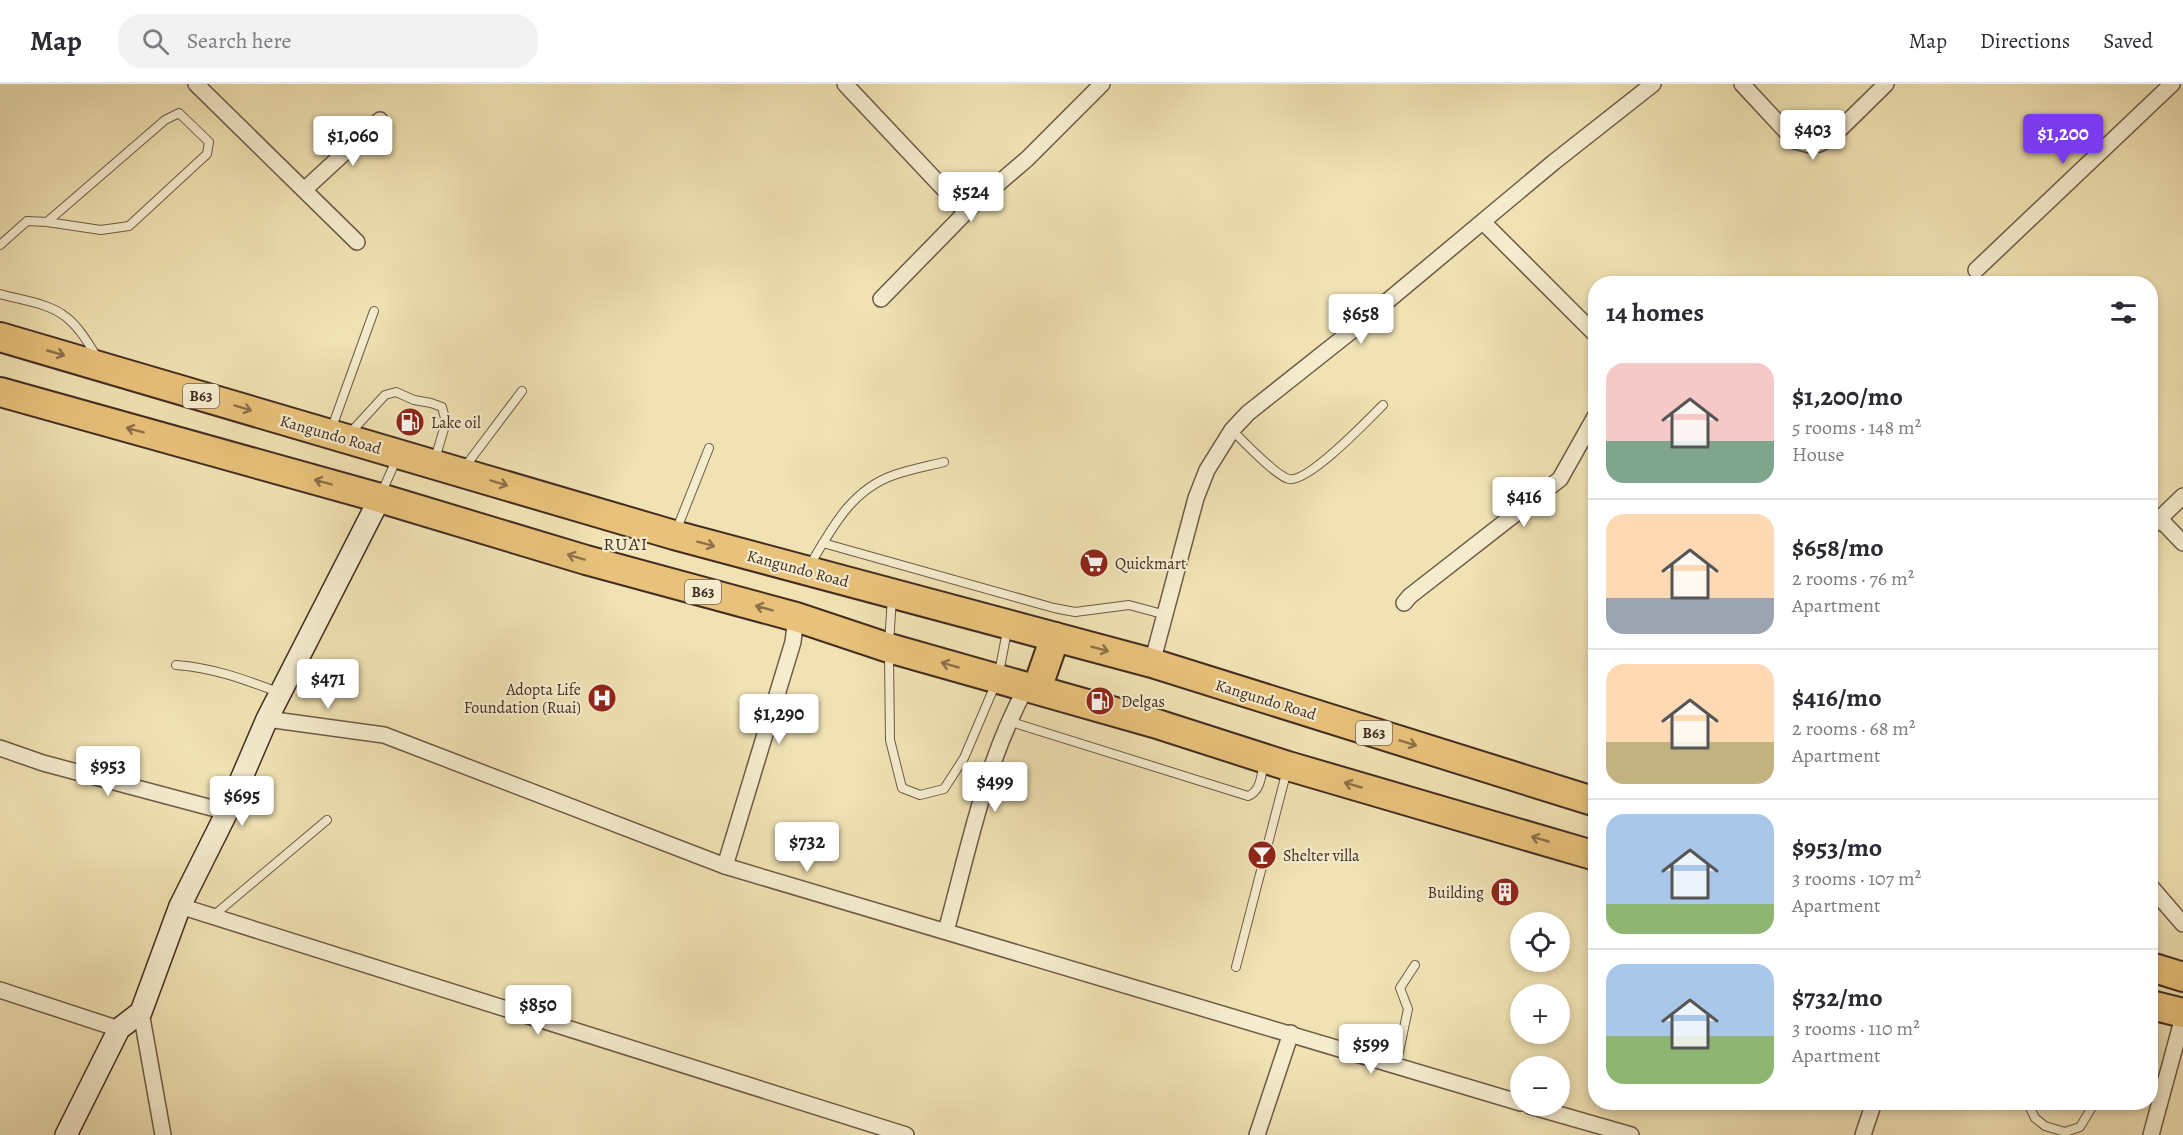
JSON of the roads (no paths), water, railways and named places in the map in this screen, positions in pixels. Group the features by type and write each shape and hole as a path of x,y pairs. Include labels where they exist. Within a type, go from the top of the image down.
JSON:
{"highway":[{"name":"Kangundo Road","path":"0,337 674,535 1152,663 1588,799"},
{"name":"B63","path":"0,392 380,498 586,560 796,617 889,648 1154,723 1277,762 1588,854"},
{"path":"1032,688 1055,637"},
{"path":"2158,969 2183,977"},
{"path":"2158,1007 2183,1013"}],"street":[{"path":"196,84 357,242"},
{"path":"845,84 959,205 971,207"},
{"path":"881,299 971,207 1027,159 1102,84"},
{"path":"1152,663 1196,498 1207,470 1232,430 1248,413 1484,223 1554,162 1653,84"},
{"path":"1742,84 1795,141 1810,145 1819,144 1830,138 1886,84"},
{"path":"1976,270 2172,84"},
{"path":"304,190 380,120"},
{"path":"1484,223 1588,327"},
{"path":"1404,603 1560,479 1588,429"},
{"path":"2158,520 2183,496"},
{"path":"164,1135 141,1012 180,906 228,812 267,719 380,498"},
{"path":"2158,525 2183,543"},
{"path":"725,866 793,642 796,617"},
{"path":"946,931 984,786 1008,721 1032,688"},
{"path":"267,719 384,735 725,866 1510,1100"},
{"path":"0,748 43,763 228,812"},
{"path":"2158,895 2183,924"},
{"path":"180,906 906,1135"},
{"path":"0,990 119,1029"},
{"path":"66,1135 119,1029 141,1012"},
{"path":"2158,1109 2183,1017"},
{"path":"1257,1135 1291,1034"},
{"path":"1863,1135 1871,1110"},
{"path":"2151,1135 2158,1110"},
{"path":"1565,1116 1631,1135"}],"lane":[{"path":"0,245 27,221 101,230 129,226 207,153 209,142 179,113 165,120 47,222"},
{"path":"0,294 50,308 65,315 76,327 103,367"},
{"path":"338,436 374,311"},
{"path":"461,472 522,391"},
{"path":"338,436 385,395 396,392 414,400 442,407 446,422 433,464"},
{"path":"1232,430 1272,468 1287,479 1296,479 1313,470 1383,405"},
{"path":"674,535 709,448"},
{"path":"380,498 399,454"},
{"path":"807,571 839,516 854,500 876,483 894,475 944,462"},
{"path":"824,543 1054,608 1075,612 1129,605 1166,615"},
{"path":"892,593 889,648 890,740 902,788 920,795 944,789 964,758 998,678 1009,625"},
{"path":"176,665 231,674 281,693"},
{"path":"1008,721 1248,796 1254,794 1277,762"},
{"path":"1236,967 1277,762"},
{"path":"212,916 327,820"},
{"path":"1396,1066 1408,1009 1400,988 1415,965"},
{"path":"2030,1110 2035,1118 2045,1126 2066,1132 2080,1127 2090,1110"}],"place":[{"name":"Lake oil","path":"410,422"},
{"name":"Quickmart","path":"1094,563"},
{"name":"Adopta Life Foundation (Ruai)","path":"602,698"},
{"name":"Delgas","path":"1100,701"},
{"name":"Shelter villa","path":"1262,855"},
{"name":"Building","path":"1505,892"}],"district":[{"name":"RUAI","path":"626,544"}]}
